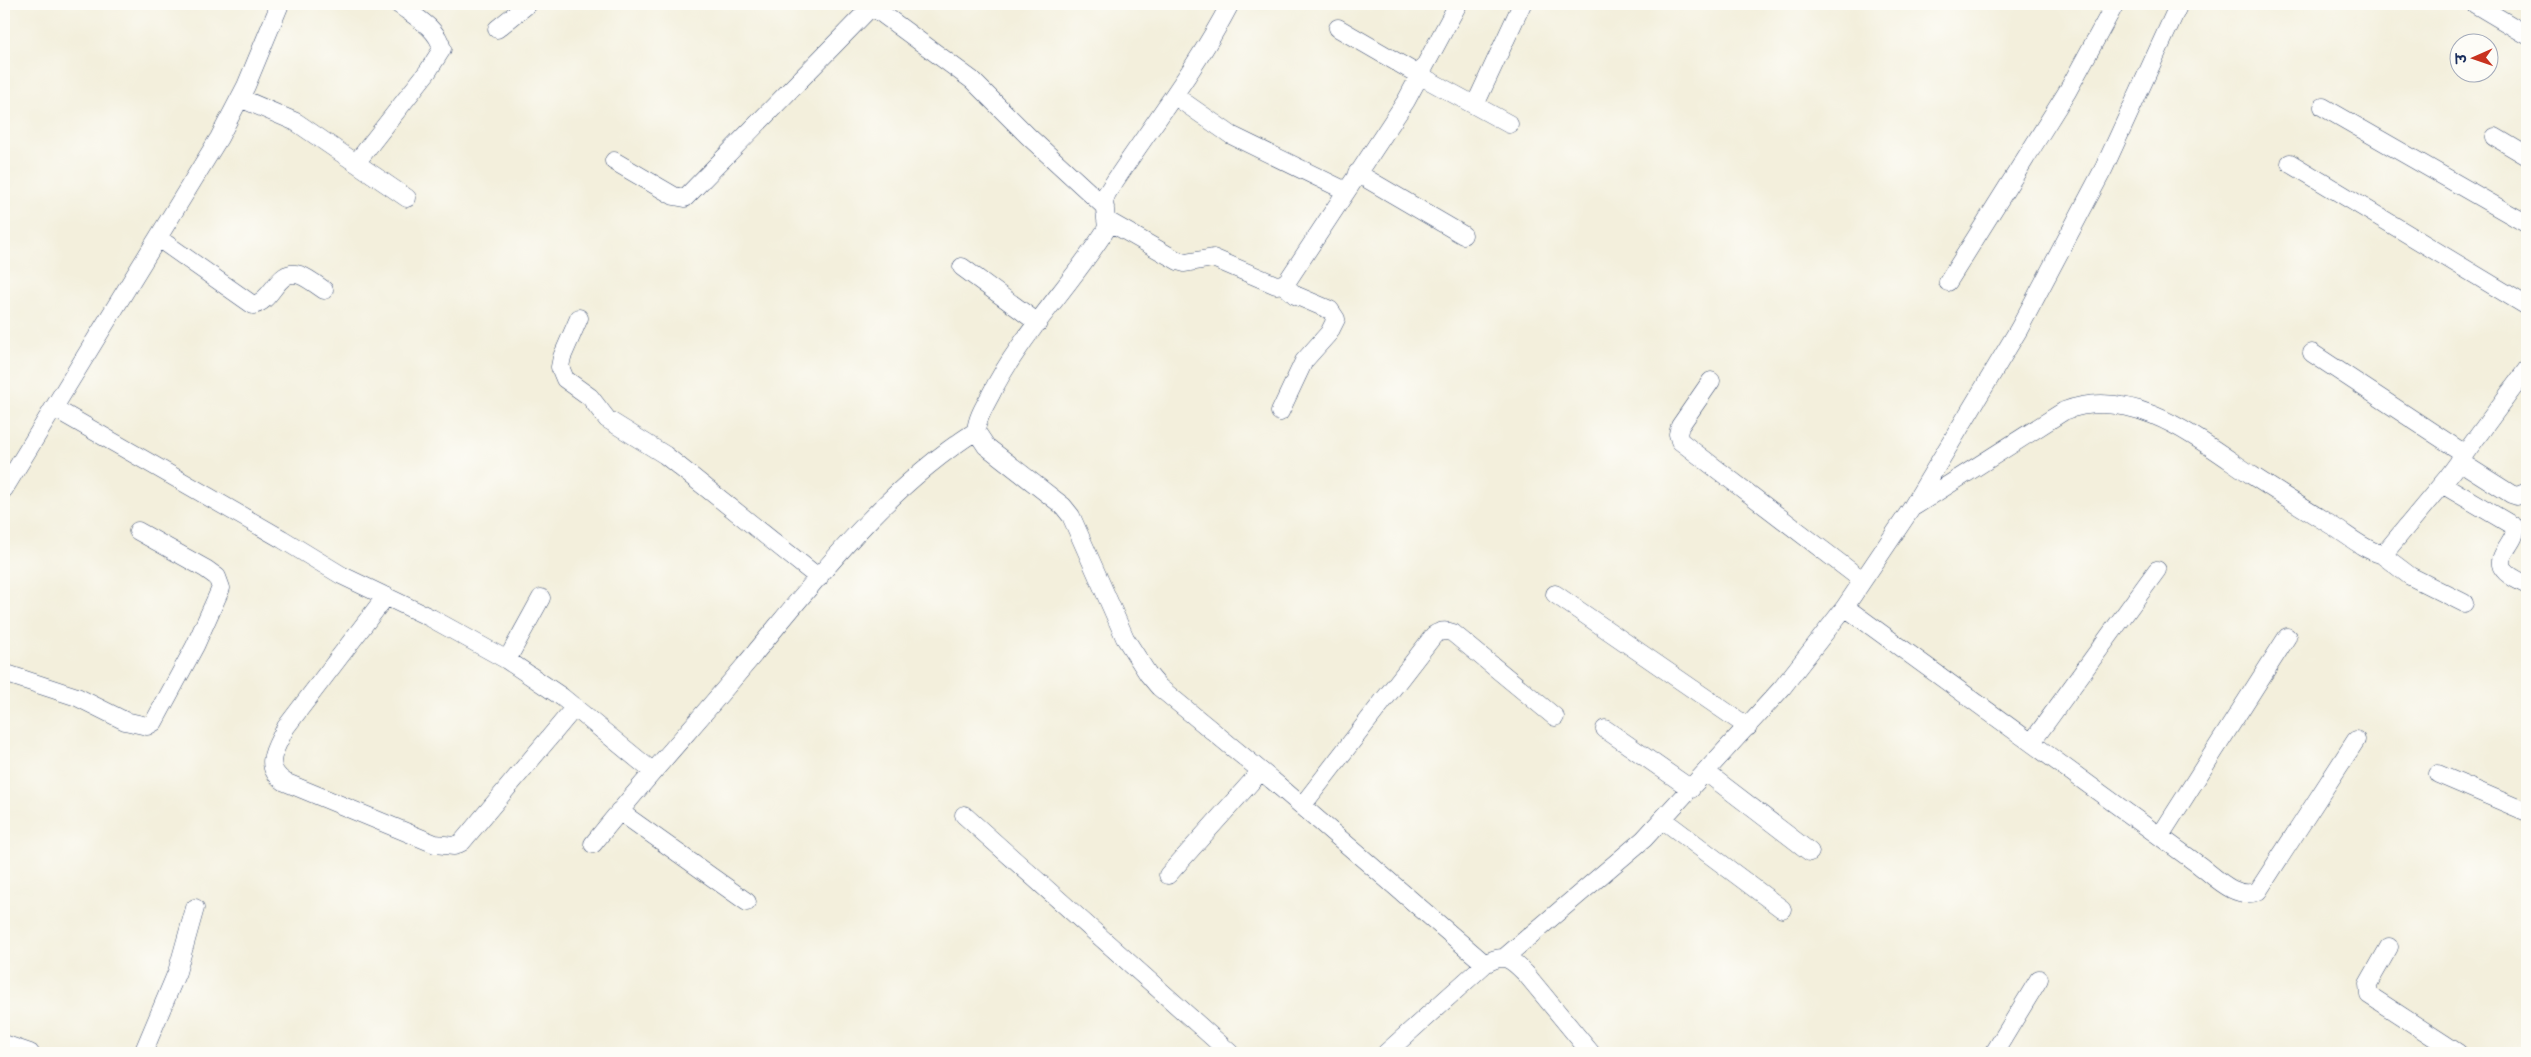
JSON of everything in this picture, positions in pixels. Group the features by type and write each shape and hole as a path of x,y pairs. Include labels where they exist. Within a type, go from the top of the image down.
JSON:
{"street":[{"path":"4,489 220,138 240,98 280,4"},
{"path":"356,163 428,71 442,49 440,40 432,30 398,4"},
{"path":"497,29 528,4"},
{"path":"593,844 652,771 676,746 819,578 881,509 917,474 949,448 976,431 980,416 997,381 1102,237 1107,228 1107,193 1136,148 1175,96 1211,40 1230,4"},
{"path":"614,161 674,196 685,198 870,5 972,80 1106,214 1185,264 1214,258 1276,285 1283,284 1288,280 1406,101 1458,4"},
{"path":"1475,106 1522,4"},
{"path":"1948,282 2067,92 2115,4"},
{"path":"1506,958 1614,866 1707,773 1800,667 1845,607 1911,509 2019,329 2104,168 2179,4"},
{"path":"2475,4 2527,35"},
{"path":"1338,28 1509,124"},
{"path":"1175,96 1231,135 1346,190"},
{"path":"240,98 296,122 407,198"},
{"path":"2323,107 2527,224"},
{"path":"2495,137 2527,156"},
{"path":"2290,163 2527,306"},
{"path":"1357,173 1463,235"},
{"path":"158,238 253,305 264,300 281,279 288,275 301,276 324,290"},
{"path":"962,267 1038,323"},
{"path":"1280,412 1304,361 1329,333 1336,320 1330,310 1295,295 1283,284"},
{"path":"579,318 562,357 560,367 565,380 590,397 607,419 665,455 819,578"},
{"path":"2312,353 2511,494 2517,496 2527,492"},
{"path":"2381,554 2388,549 2442,484 2527,369"},
{"path":"1711,381 1680,426 1678,434 1680,441 1862,580"},
{"path":"1911,509 2064,411 2086,404 2113,404 2138,409 2167,422 2285,497 2381,554 2410,576 2464,603"},
{"path":"54,408 269,531 341,575 386,596 507,660 575,708 652,771"},
{"path":"976,431 986,446 1064,506 1072,516 1115,616 1148,674 1172,698 1261,771 1485,964"},
{"path":"2442,484 2514,527 2514,536 2500,564 2506,572 2527,585"},
{"path":"4,673 77,697 126,721 147,726 154,722 195,646 221,588 217,577 206,569 138,531"},
{"path":"2032,742 2157,570"},
{"path":"1555,594 1649,656 1748,727"},
{"path":"386,596 286,728 272,763 277,777 285,782 436,844 454,846 462,842 575,708"},
{"path":"507,660 541,598"},
{"path":"1845,607 2236,892 2251,894 2258,891 2356,740"},
{"path":"1302,806 1434,635 1440,631 1447,630 1454,634 1555,717"},
{"path":"2160,836 2287,638"},
{"path":"1605,729 1691,789"},
{"path":"1168,875 1261,771"},
{"path":"1707,773 1810,852"},
{"path":"2438,774 2527,812"},
{"path":"619,811 747,902"},
{"path":"964,815 1230,1053"},
{"path":"1662,819 1782,909"},
{"path":"144,1053 177,972 195,908"},
{"path":"2389,947 2368,984 2369,995 2458,1053"},
{"path":"1386,1053 1485,964 1495,958 1506,958 1514,962 1592,1053"},
{"path":"1994,1053 2039,978"},
{"path":"4,1044 30,1053"}]}
